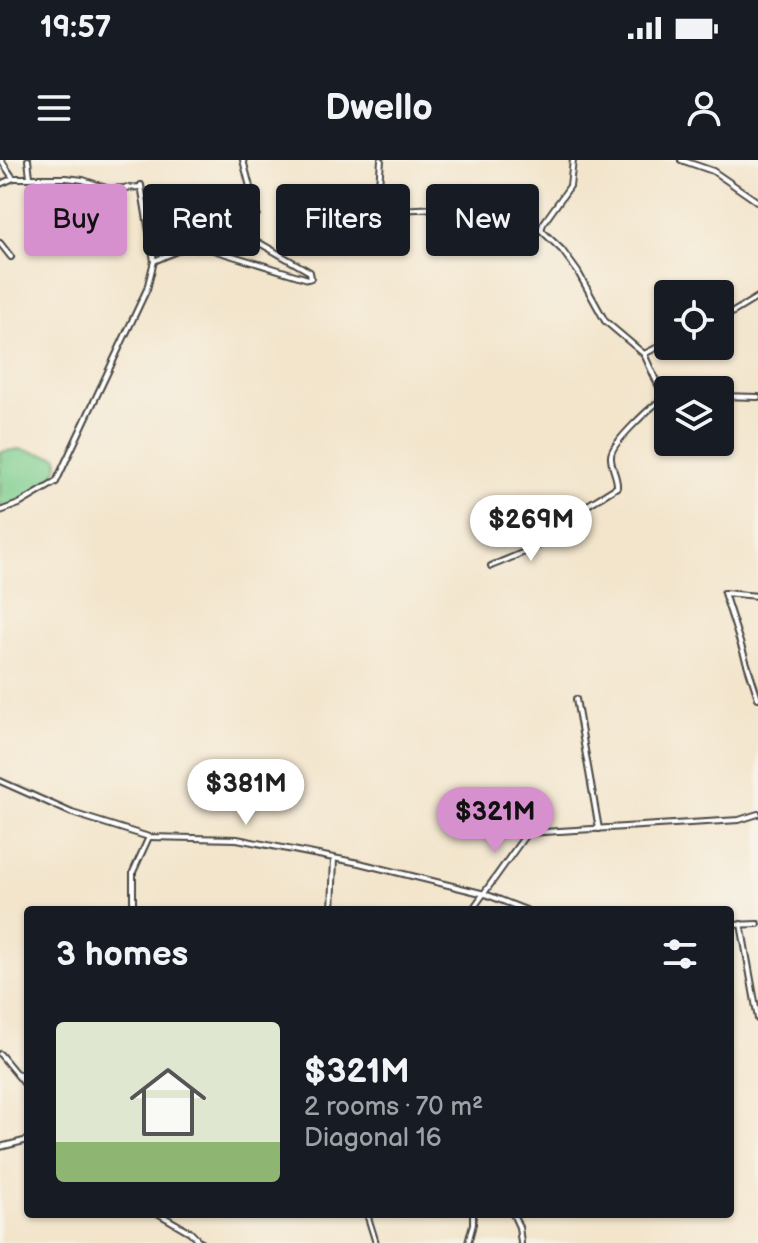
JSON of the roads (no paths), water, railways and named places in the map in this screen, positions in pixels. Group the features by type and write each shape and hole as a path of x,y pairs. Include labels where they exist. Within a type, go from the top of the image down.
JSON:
{"street":[{"path":"1,160 14,178"},
{"path":"28,160 30,178"},
{"path":"154,261 184,248 210,249 311,278 310,272 244,234 257,214 243,160"},
{"path":"381,160 377,211 438,208 469,212 541,230 562,250 578,272 605,321 644,354 656,376"},
{"path":"541,230 570,186 573,160"},
{"path":"681,160 713,171 758,202"},
{"path":"0,184 14,178 30,178 83,180 109,189 141,186 154,261 147,289 123,344 56,482 19,504 0,511"},
{"path":"0,243 11,257"},
{"path":"734,312 758,297"},
{"path":"644,354 654,349"},
{"path":"734,396 758,397"},
{"path":"537,525 550,513 563,507 583,508 617,487 611,459 613,448 654,408"},
{"path":"491,566 571,527 582,515 583,508"},
{"path":"758,596 724,593 758,698"},
{"path":"576,699 599,829"},
{"path":"0,781 72,813 149,837 237,839 485,894 516,906"},
{"path":"475,906 527,833 739,820 758,814"},
{"path":"133,906 133,872 149,837"},
{"path":"332,906 334,859"},
{"path":"741,924 758,1019"},
{"path":"734,925 758,924"},
{"path":"0,1054 24,1083"},
{"path":"18,1075 24,1073"},
{"path":"0,1147 24,1141"},
{"path":"166,1218 190,1232 201,1243"},
{"path":"368,1218 376,1243"},
{"path":"468,1243 473,1218"},
{"path":"515,1218 521,1243"}]}
